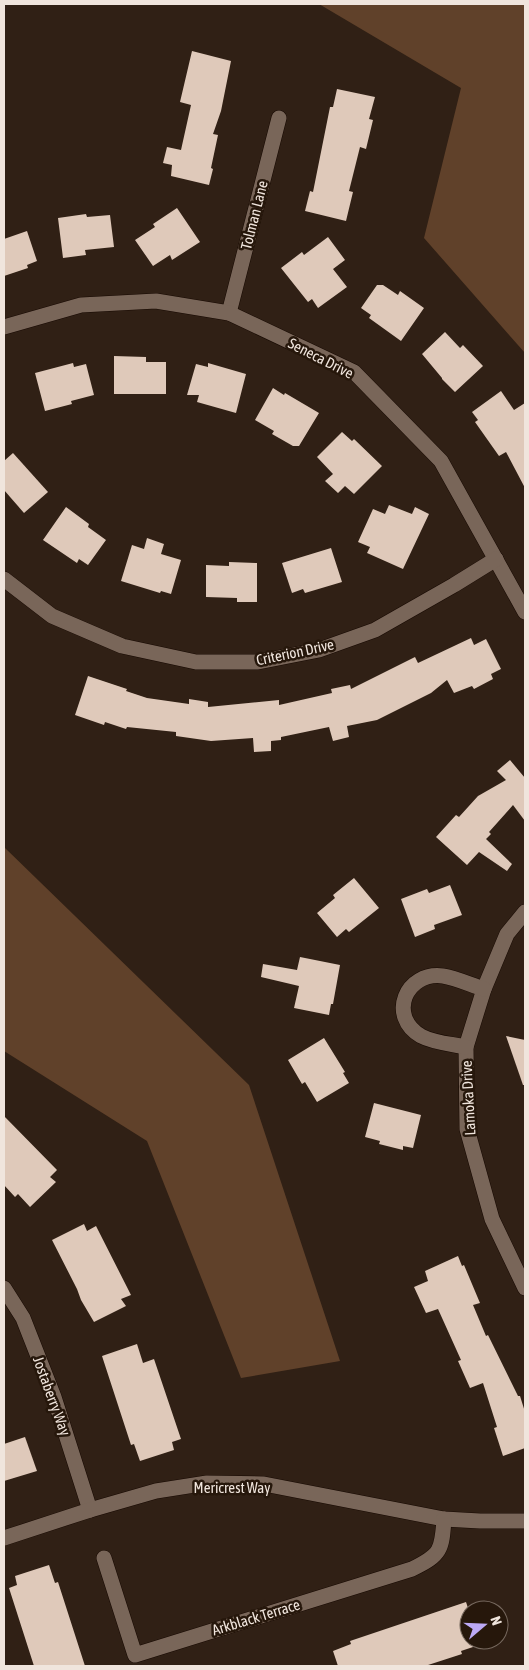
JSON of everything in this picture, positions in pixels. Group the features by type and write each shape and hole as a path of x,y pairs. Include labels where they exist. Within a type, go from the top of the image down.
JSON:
{"street":[{"name":"Tolman Lane","path":"228,313 279,118"},
{"name":"Seneca Drive","path":"4,327 81,305 156,301 228,313 354,372 442,461 525,612"},
{"name":"Criterion Drive","path":"4,579 52,616 122,646 196,662 258,662 320,650 375,630 496,559"},
{"name":"Lamoka Drive","path":"525,912 506,934 484,989 466,1047 467,1129 492,1219 525,1288"},
{"path":"466,1047 434,1041 421,1036 409,1026 403,1015 403,1000 412,985 424,978 442,976 484,989"},
{"name":"Jostaberry Way","path":"4,1288 23,1318 50,1388 90,1510"},
{"name":"Mericrest Way","path":"4,1538 156,1491 206,1484 264,1484 444,1519 525,1521"},
{"name":"Arkblack Terrace","path":"104,1558 135,1655 412,1569 425,1563 439,1550 442,1543 444,1519"}],"shaded area":[{"path":"319,4 525,4 525,353 424,238 461,88"},
{"path":"4,847 249,1085 340,1361 241,1378 147,1141 4,1051"}],"building":[{"path":"192,51 231,61 221,111 213,134 218,135 209,185 171,176 172,165 163,163 167,147 181,150 191,105 180,102"},
{"path":"337,89 375,97 369,119 373,120 366,149 360,147 349,191 353,192 346,221 305,211 310,191 313,192 330,107 333,107"},
{"path":"177,208 200,242 172,260 170,255 153,266 135,240 155,227 153,224"},
{"path":"86,214 87,217 110,215 114,247 85,250 86,255 63,258 58,218"},
{"path":"27,231 37,261 27,265 28,268 4,276 4,239"},
{"path":"328,237 345,260 333,269 347,287 318,308 312,299 308,302 281,268 302,252 304,255"},
{"path":"377,285 383,285 398,295 400,291 424,308 401,341 369,318 371,315 361,308"},
{"path":"445,332 460,348 463,345 483,366 455,392 422,354"},
{"path":"114,356 146,357 146,362 166,362 166,394 114,394"},
{"path":"73,363 74,367 86,364 94,395 71,401 72,404 45,411 35,373"},
{"path":"208,363 246,374 236,413 197,402 199,395 187,395 196,364 208,367"},
{"path":"273,388 319,413 299,446 293,446 272,434 274,431 255,420"},
{"path":"501,391 514,410 525,403 525,488 506,452 499,456 475,422 478,420 472,412"},
{"path":"342,432 352,441 354,439 382,466 354,494 345,486 338,493 325,481 333,474 317,457"},
{"path":"13,453 48,492 24,513 4,490 4,461"},
{"path":"389,505 412,514 415,507 429,514 403,569 367,553 370,547 358,542 373,509 385,514"},
{"path":"66,507 89,524 88,527 106,540 88,565 79,559 77,563 43,540"},
{"path":"147,538 164,544 161,554 181,560 171,594 161,591 160,593 121,581 132,545 144,549"},
{"path":"331,548 342,582 305,593 303,589 292,593 282,563"},
{"path":"229,562 257,563 257,602 237,602 237,598 206,597 206,565 229,566"},
{"path":"471,638 474,645 486,639 501,669 491,674 493,679 474,689 472,686 454,693 447,680 431,693 377,720 347,726 349,737 333,741 329,727 281,737 281,740 271,741 271,751 254,752 253,738 211,741 176,736 176,732 127,727 126,729 105,722 104,725 75,715 88,676 147,698 189,704 189,699 208,702 208,707 279,700 279,705 332,693 331,689 350,685 351,689 415,657 418,663"},
{"path":"510,760 525,778 525,821 513,805 489,832 491,834 486,839 512,864 507,871 479,852 467,865 436,837 456,815 459,817 478,796 506,780 497,771"},
{"path":"354,878 379,908 349,932 346,929 337,937 317,913 335,898 333,895"},
{"path":"450,885 462,915 434,925 435,929 415,937 401,899 427,889 429,893"},
{"path":"300,957 340,965 333,1004 331,1004 329,1015 294,1008 299,986 261,977 263,964 297,970"},
{"path":"506,1036 525,1040 525,1085 523,1085"},
{"path":"324,1038 345,1072 343,1073 349,1083 317,1102 305,1082 302,1084 288,1060"},
{"path":"374,1103 421,1115 413,1148 403,1146 403,1150 379,1144 380,1141 365,1137"},
{"path":"4,1116 57,1170 50,1177 56,1182 30,1207 18,1194 15,1197 4,1185"},
{"path":"84,1224 87,1231 96,1226 131,1295 121,1299 126,1306 94,1322 81,1300 52,1240"},
{"path":"458,1256 462,1266 464,1265 480,1303 473,1305 486,1336 488,1335 518,1396 520,1396 525,1412 525,1448 503,1456 494,1428 497,1427 483,1383 470,1388 458,1361 461,1360 438,1309 426,1313 414,1287 428,1281 425,1271"},
{"path":"137,1344 143,1363 154,1359 181,1439 172,1442 174,1450 140,1461 134,1444 131,1445 102,1356"},
{"path":"25,1437 37,1471 4,1481 4,1444"},
{"path":"49,1565 55,1583 58,1582 85,1666 34,1666 9,1588 17,1585 15,1576"},
{"path":"459,1604 459,1650 464,1650 461,1651 462,1654 425,1666 338,1666 333,1651 351,1644 350,1641"}]}
